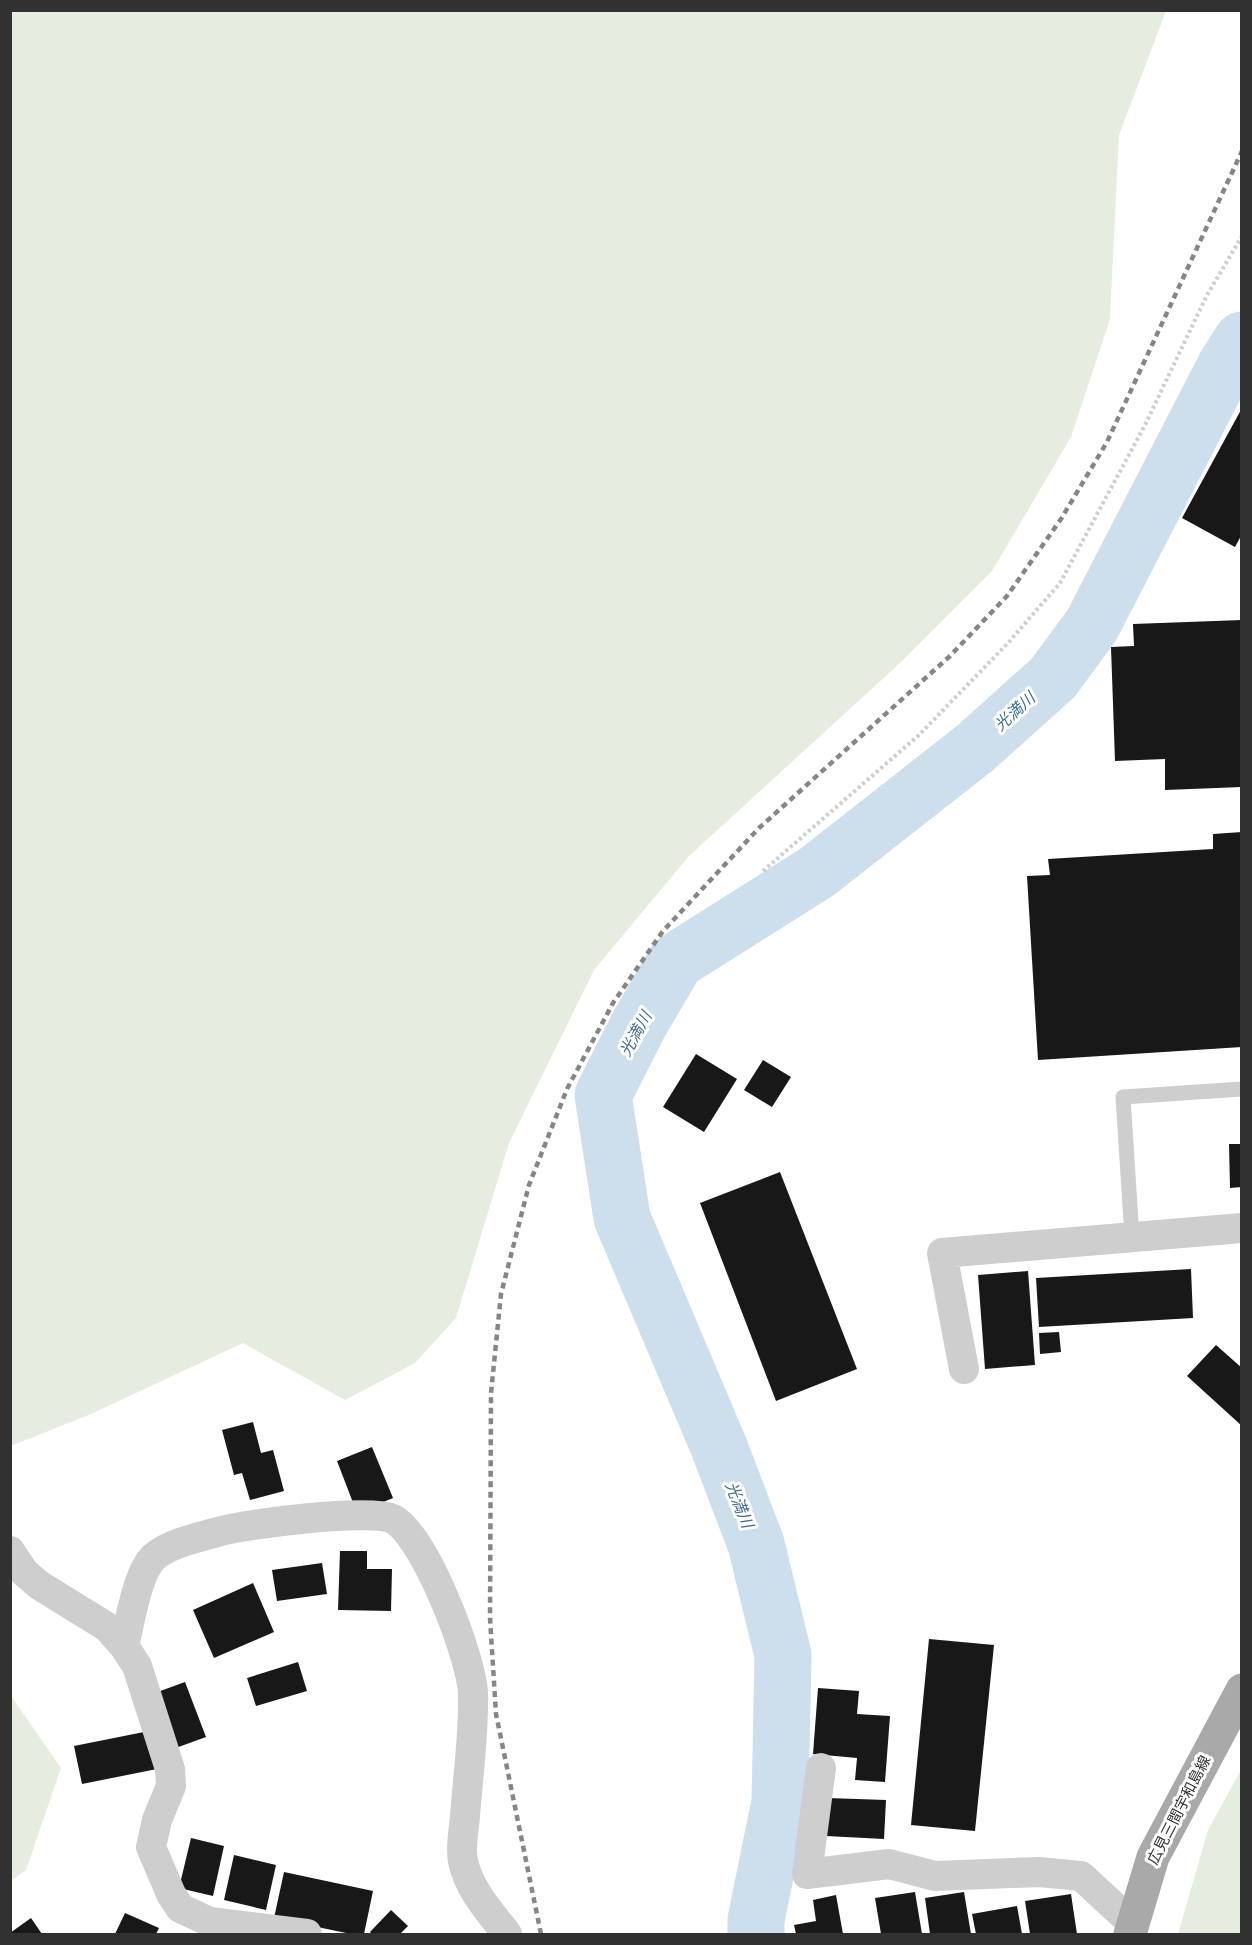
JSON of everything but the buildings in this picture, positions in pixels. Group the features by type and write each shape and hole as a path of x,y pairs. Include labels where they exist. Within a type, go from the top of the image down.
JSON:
{"main road":[{"name":"広見三間宇和島線","path":"1131,1929 1153,1857 1242,1690"}],"street":[{"path":"964,1369 942,1253 1242,1228"},
{"path":"124,1646 142,1578 155,1556 168,1549 232,1527 260,1522 380,1515 402,1525 411,1534 436,1578 469,1673 472,1713 462,1858 473,1887 507,1935"},
{"path":"10,1551 24,1572 39,1585 107,1627 124,1646 137,1666 170,1769 171,1786 157,1820 151,1847 171,1894 180,1908 195,1917 210,1922 259,1932 307,1935"},
{"path":"821,1768 807,1874 889,1864 935,1876 1039,1872 1081,1876 1131,1929"}],"lane":[{"path":"1132,1237 1123,1097 1242,1089"}],"path":[{"path":"763,871 919,735 1008,643 1060,584 1145,425 1207,295 1242,236"}],"shaded area":[{"path":"11,10 1166,11 1119,135 1110,319 1071,437 992,571 900,663 689,856 594,970 509,1143 456,1318 415,1363 345,1400 243,1343 91,1414 11,1446"},
{"path":"11,1696 61,1768 26,1870 11,1881"},
{"path":"1241,1770 1241,1934 1178,1934 1208,1830"}],"waterway":[{"name":"光満川","path":"756,1934 756,1920 780,1802 783,1655 756,1544 719,1447 622,1218 603,1095 639,1024 676,961 817,872 975,748 1053,678 1092,625 1225,367 1242,340"}],"railway":[{"path":"541,1934 496,1714 490,1618 491,1393 501,1294 529,1185 567,1089 613,1003 663,931 759,828 950,656 1007,596 1061,519 1107,442 1242,151"}]}
